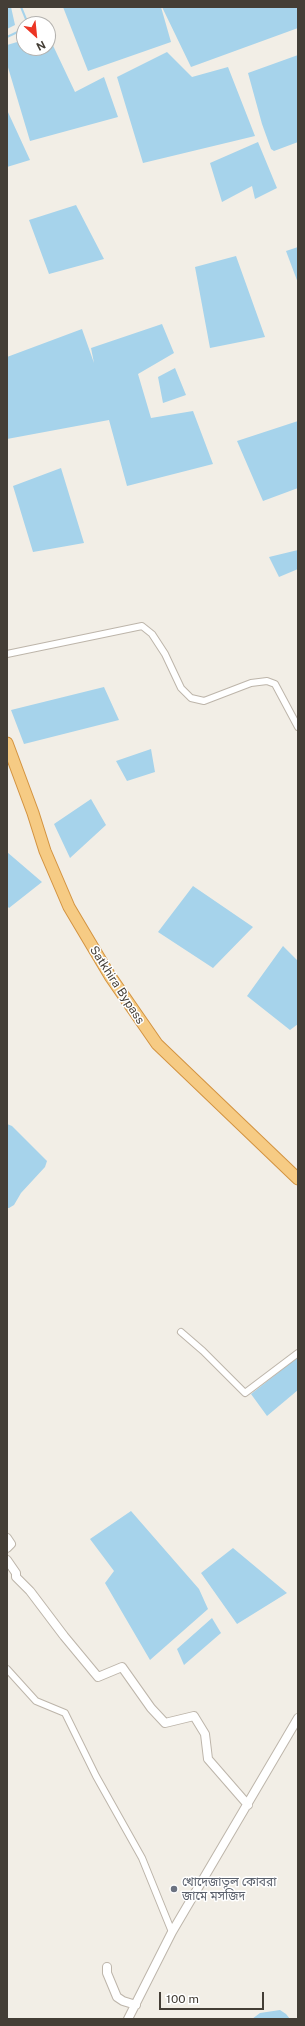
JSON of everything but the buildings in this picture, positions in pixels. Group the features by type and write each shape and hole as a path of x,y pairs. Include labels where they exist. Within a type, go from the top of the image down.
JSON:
{"highway":[{"name":"Satkhira Bypass","path":"7,743 45,850 69,907 110,976 157,1044 298,1179"}],"street":[{"path":"7,654 142,626 152,634 165,654 181,688 191,698 204,701 251,684 267,681 275,684 298,727"},
{"path":"181,1332 203,1351 245,1394 298,1353"},
{"path":"7,1538 11,1544 7,1548"},
{"path":"7,1560 16,1573 16,1577 30,1591 64,1636 98,1677 122,1666 151,1708 165,1723 194,1716 205,1734 208,1759 248,1805"},
{"path":"7,1669 36,1701 65,1713 96,1776 142,1858 172,1932"},
{"path":"128,2019 169,1941 172,1932 298,1718"},
{"path":"107,1967 106,1973 117,1997 123,2001 136,2005"}],"water":[{"path":"7,7 11,7 15,25 7,29"},
{"path":"63,7 161,7 171,42 88,71"},
{"path":"162,7 298,7 298,28 191,67"},
{"path":"16,42 16,56 56,56 56,52 75,92 104,77 118,117 30,141 7,64 7,45"},
{"path":"167,52 192,77 228,67 255,136 143,163 117,77"},
{"path":"298,55 298,142 274,151 271,149 262,124 248,73"},
{"path":"7,110 30,160 7,167"},
{"path":"258,142 277,188 255,199 252,186 222,202 210,163"},
{"path":"76,205 104,259 49,274 29,220"},
{"path":"298,247 298,283 286,251"},
{"path":"236,256 265,337 210,348 195,267"},
{"path":"162,324 174,353 138,374 151,418 193,411 213,464 127,486 109,420 7,439 7,357 82,329 94,363 91,348"},
{"path":"175,368 186,395 163,403 158,377"},
{"path":"298,421 298,488 263,501 237,441"},
{"path":"61,468 84,543 33,552 13,486"},
{"path":"298,550 298,569 279,577 269,557"},
{"path":"104,687 119,720 24,744 11,710"},
{"path":"151,749 155,772 127,781 116,761"},
{"path":"91,799 106,825 70,858 54,824"},
{"path":"7,852 42,882 9,908 7,906"},
{"path":"193,886 253,927 213,968 158,932"},
{"path":"283,946 298,961 298,1024 290,1030 247,996"},
{"path":"7,1124 12,1126 47,1161 45,1167 21,1193 14,1205 9,1208 7,1208"},
{"path":"298,1357 298,1390 267,1416 251,1394"},
{"path":"131,1511 199,1589 208,1609 150,1660 105,1583 114,1571 90,1539"},
{"path":"233,1548 287,1593 237,1624 201,1573"},
{"path":"212,1618 221,1633 184,1665 177,1649"},
{"path":"280,2010 290,2019 252,2019 260,2013"}],"waterway":[{"path":"21,7 25,16"},
{"path":"7,37 16,33"}],"place":[{"name":"খোদেজাতুল কোবরা জামে মসজিদ","path":"174,1889"}]}
